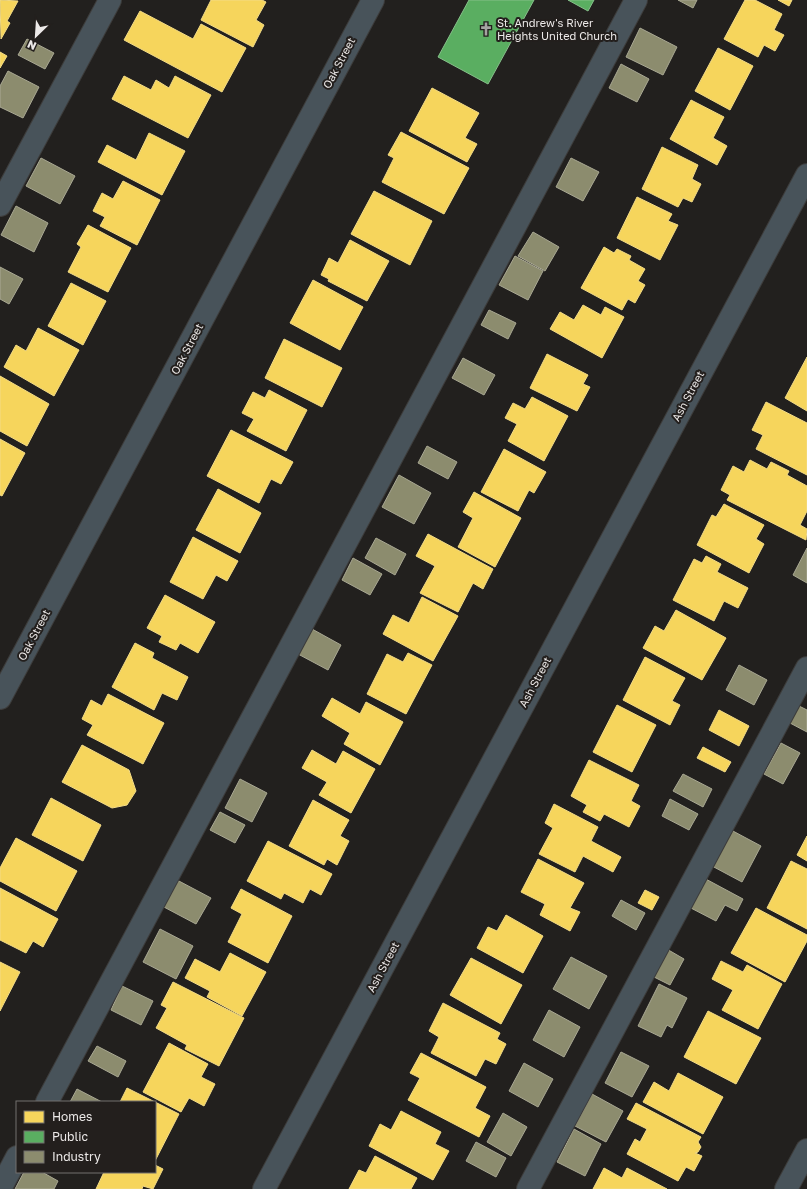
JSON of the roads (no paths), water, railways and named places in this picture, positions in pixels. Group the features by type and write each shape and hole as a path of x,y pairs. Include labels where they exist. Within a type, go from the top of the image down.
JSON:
{"street":[{"path":"0,205 110,0"},
{"name":"Oak Street","path":"0,698 373,0"},
{"path":"47,1101 636,0"},
{"name":"Ash Street","path":"264,1189 807,175"},
{"path":"528,1189 807,668"},
{"path":"786,1189 807,1150"},
{"path":"0,1189 16,1159"}],"place":[{"name":"St. Andrew's River Heights United Church","path":"486,29"}]}
